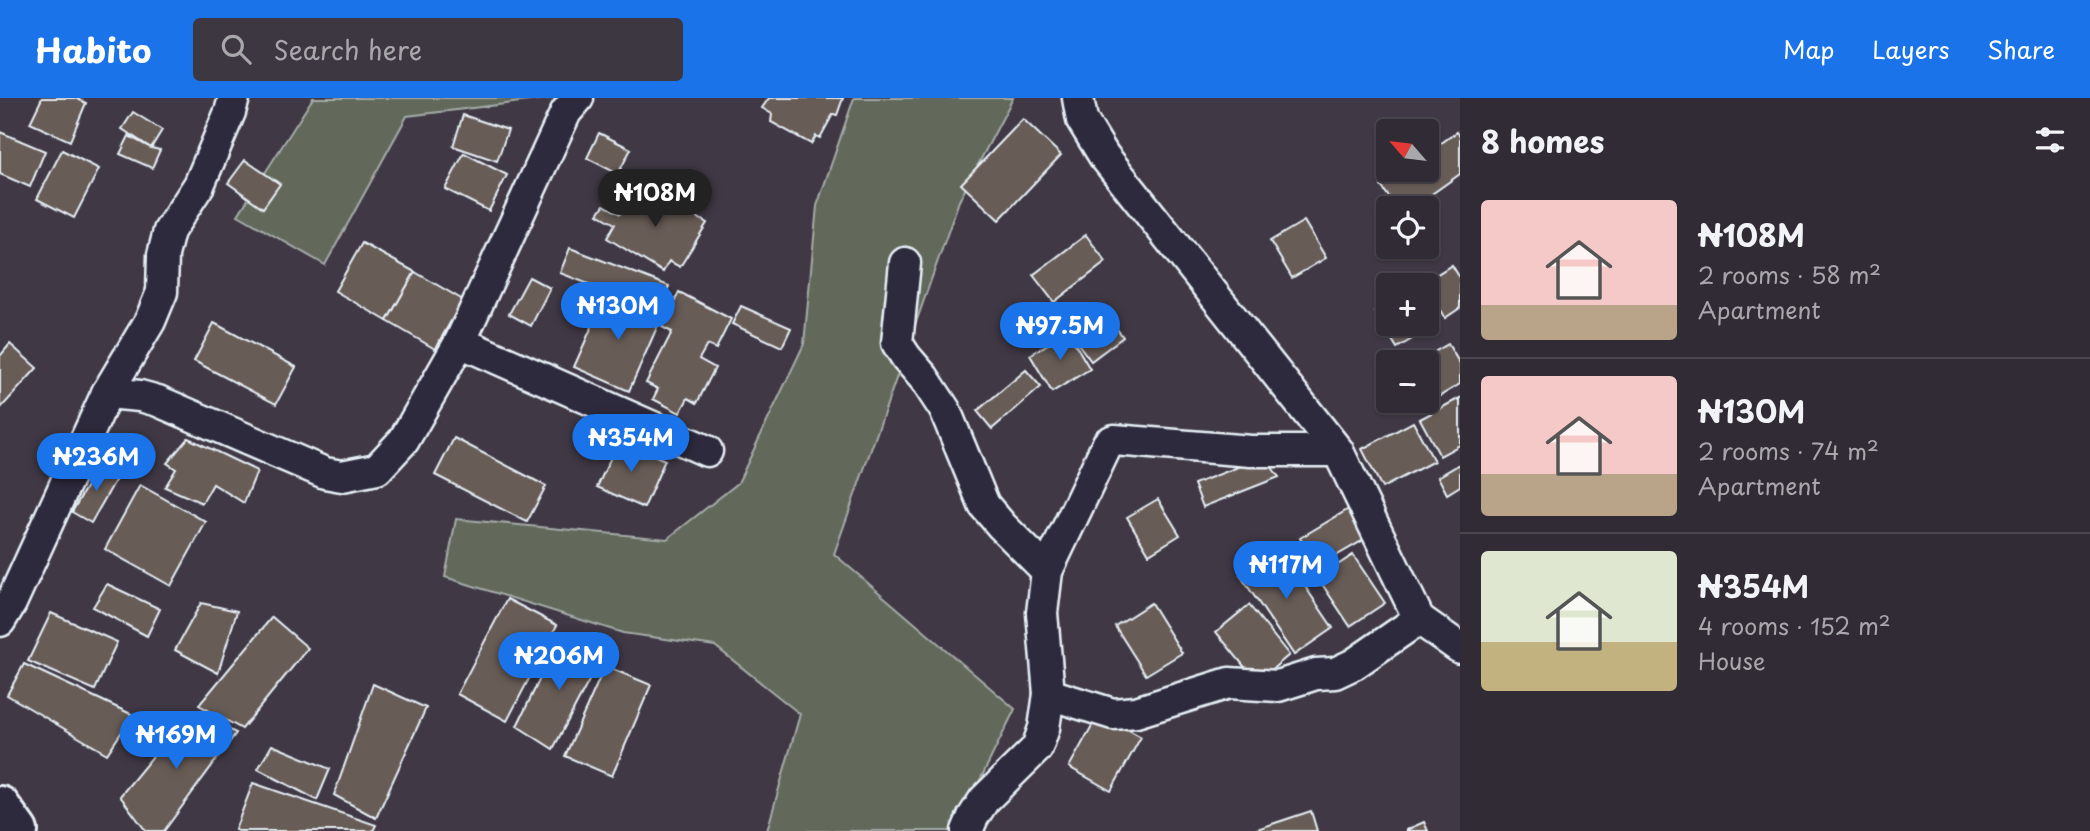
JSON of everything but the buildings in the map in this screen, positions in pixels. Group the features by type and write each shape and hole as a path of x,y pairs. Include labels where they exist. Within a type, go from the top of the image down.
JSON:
{"street":[{"path":"0,621 11,603 107,393 150,321 162,292 163,255 169,231 199,185 234,98"},
{"path":"107,393 140,396 186,411 326,473 342,476 377,469 404,440 460,342 566,112 578,98"},
{"path":"1078,98 1082,120 1104,156 1338,451 1419,619 1460,648"},
{"path":"905,263 897,343 945,410 984,505 1047,571"},
{"path":"460,342 707,451"},
{"path":"967,831 984,800 1037,748 1044,728 1049,694 1042,612 1047,571 1108,443 1114,440 1251,451 1338,451"},
{"path":"1049,694 1113,714 1136,712 1229,683 1278,686 1316,674 1335,673 1354,664 1419,619"},
{"path":"0,806 18,831"}],"green space":[{"path":"313,98 554,98 407,116 325,265 238,215"},
{"path":"854,98 1013,98 959,201 834,554 1015,709 955,831 767,831 800,714 715,646 623,633 445,577 456,519 667,539 738,483 804,344 817,206"}]}
